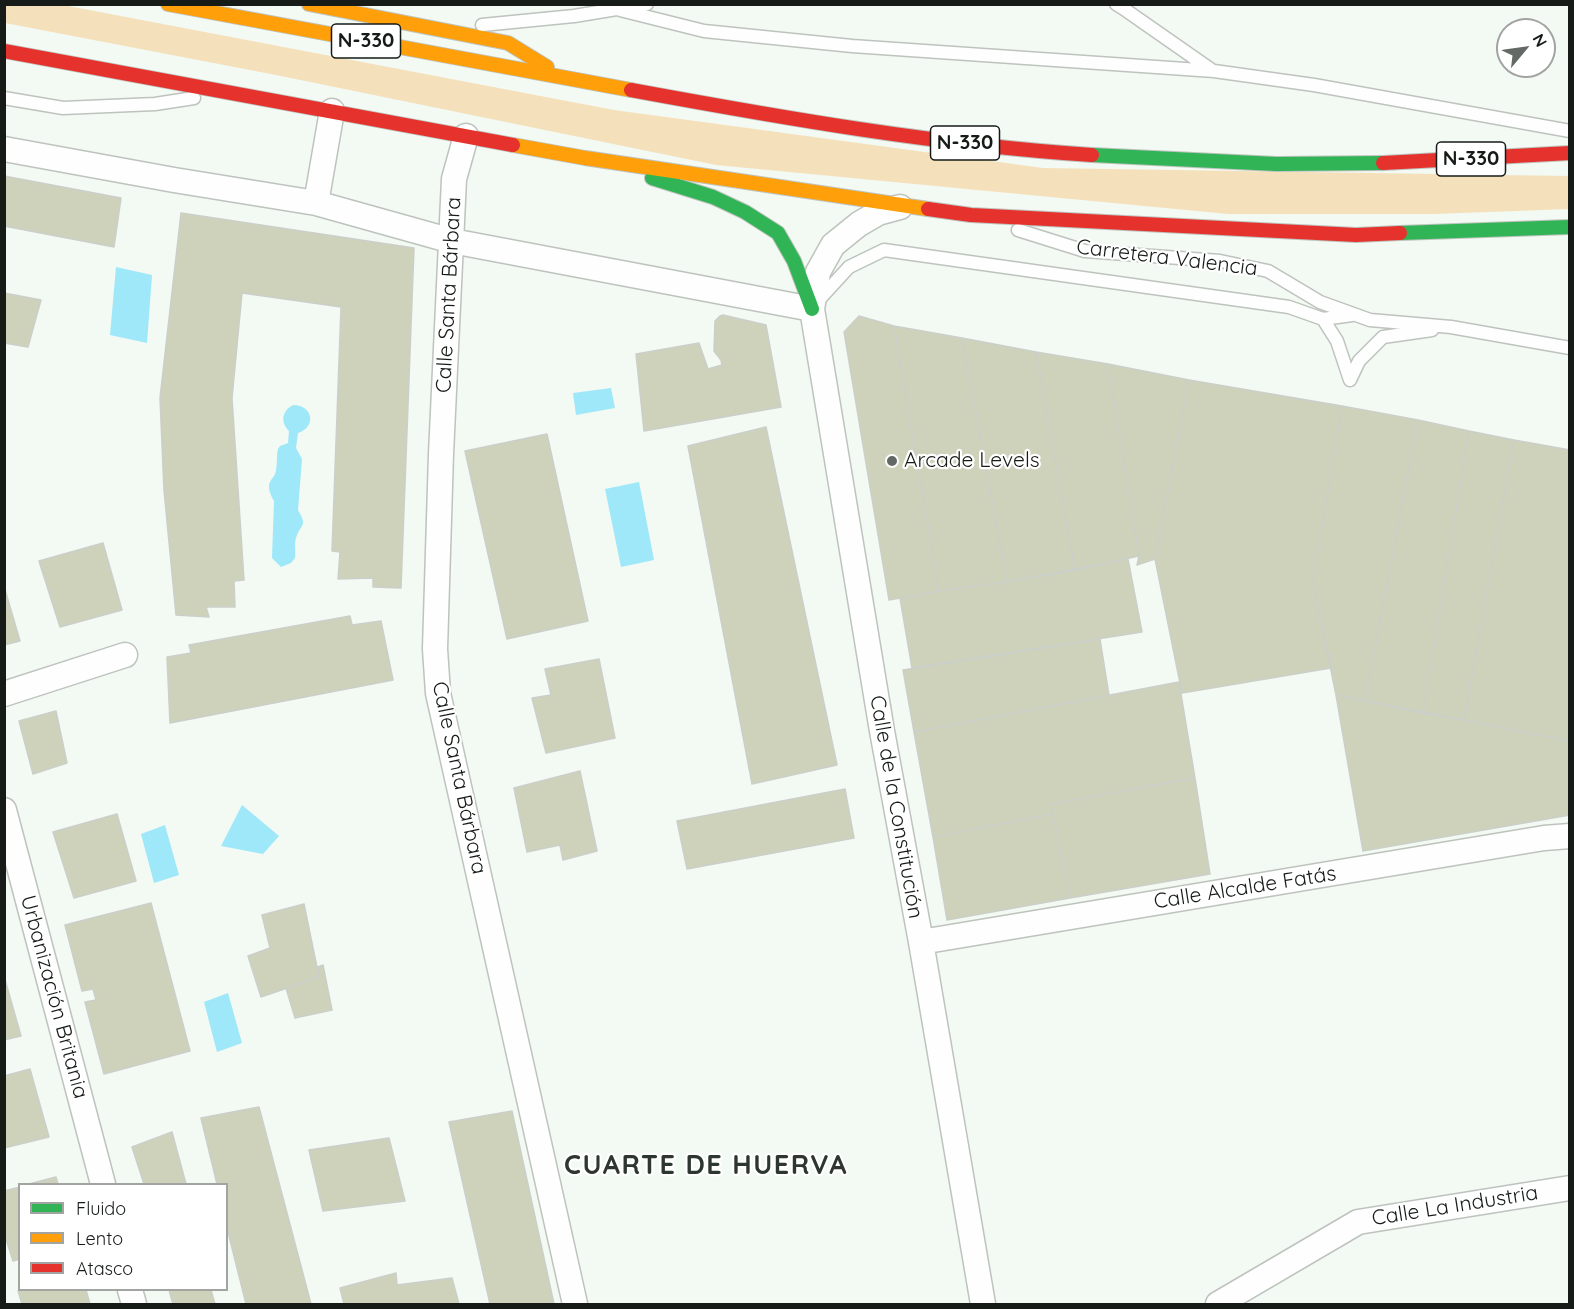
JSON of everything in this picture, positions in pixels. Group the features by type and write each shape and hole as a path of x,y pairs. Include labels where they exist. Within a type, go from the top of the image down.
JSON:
{"main road":[{"name":"N-330","path":"168,4 825,124 1044,152 1210,162 1372,165 1569,153"},
{"path":"309,4 507,43 563,77"},
{"path":"4,51 585,158 971,215 1356,236 1569,227"},
{"name":"Calle de la Constitución","path":"585,158 713,196 745,212 778,233 794,261 812,309"}],"street":[{"path":"316,203 332,111"},
{"name":"Calle Santa Bárbara","path":"466,136 454,179 441,454 435,649 438,693 575,1305"},
{"path":"4,149 316,203 452,241 812,309"},
{"name":"Calle de la Constitución","path":"908,205 878,213 859,224 833,245 818,272 812,309 882,731 921,942 983,1305"},
{"path":"4,694 125,655"},
{"name":"Urbanización Britania","path":"4,810 102,1183"},
{"name":"Calle Alcalde Fatás","path":"921,942 1544,838 1569,836"},
{"name":"Calle La Industria","path":"1218,1305 1358,1222 1569,1188"}],"lane":[{"path":"439,29 574,16 647,4"},
{"path":"1116,4 1214,71"},
{"path":"620,10 704,31 852,46 1214,71 1314,86 1569,131"},
{"path":"4,98 63,108 155,104 227,92"},
{"name":"Carretera Valencia","path":"971,215 1085,251 1220,261 1268,271 1320,302 1370,320 1451,327 1569,348"},
{"path":"812,309 849,267 884,250 1289,307 1323,319 1355,315"},
{"path":"1323,319 1337,341 1350,380 1359,361 1383,337 1451,327"}],"shaded area":[{"path":"4,5 63,5 614,110 1043,168 1569,176 1569,209 1435,214 1228,214 716,165 276,75 5,23"}],"water":[{"path":"116,267 152,275 147,343 110,335"},
{"path":"611,388 615,408 576,415 573,393"},
{"path":"293,405 305,409 310,417 308,426 298,433 296,448 302,459 298,510 303,525 295,540 295,558 291,563 281,567 272,558 274,501 269,487 276,471 278,449 288,443 289,431 284,424 283,417 286,410"},
{"path":"639,482 654,560 621,567 605,489"},
{"path":"242,805 279,836 263,854 221,846"},
{"path":"165,825 179,875 154,883 141,834"},
{"path":"228,993 242,1043 217,1052 204,1002"}],"building":[{"path":"4,176 121,198 114,247 4,226"},
{"path":"181,213 414,248 401,588 373,587 373,578 338,579 340,552 332,551 341,307 242,293 232,398 244,580 234,581 235,607 206,607 209,617 176,615 164,490 160,398"},
{"path":"4,293 41,300 28,347 4,343"},
{"path":"723,315 766,325 781,407 644,431 636,354 699,343 708,369 722,365 714,351 715,321"},
{"name":"Arcade Levels","path":"859,316 894,326 939,591 889,600 844,332"},
{"path":"894,326 962,338 1007,582 939,591"},
{"path":"962,338 1036,352 1075,570 1007,582"},
{"path":"1036,352 1108,364 1139,556 1075,570"},
{"path":"1108,364 1189,380 1155,559 1137,565 1139,556"},
{"path":"1189,380 1342,406 1313,582 1331,668 1182,693 1155,559"},
{"path":"1342,406 1418,420 1365,701 1336,695 1313,582"},
{"path":"1418,420 1469,431 1423,713 1365,701"},
{"path":"766,427 837,765 752,784 688,446"},
{"path":"1469,431 1514,440 1464,720 1423,713"},
{"path":"547,434 588,621 507,639 465,451"},
{"path":"1514,440 1570,450 1570,741 1464,720"},
{"path":"103,543 122,610 60,627 39,561"},
{"path":"1128,559 1142,632 912,668 900,598 1007,582"},
{"path":"4,586 20,641 4,645"},
{"path":"350,616 352,625 381,621 393,680 170,723 167,657 191,653 189,645"},
{"path":"1100,639 1109,695 914,732 903,670"},
{"path":"599,659 615,738 546,753 532,698 551,695 545,669"},
{"path":"1179,682 1195,778 1051,804 1053,814 933,837 914,732"},
{"path":"1336,695 1570,741 1570,815 1363,851"},
{"path":"56,711 67,763 33,774 19,721"},
{"path":"580,771 597,851 563,860 560,845 527,852 514,788"},
{"path":"1195,778 1210,874 1070,898 1051,804"},
{"path":"845,789 854,838 687,869 677,821"},
{"path":"117,814 136,881 74,898 53,832"},
{"path":"1053,814 1070,898 947,920 933,837"},
{"path":"151,903 190,1051 104,1074 85,1002 96,1000 93,989 82,991 65,925"},
{"path":"304,904 319,977 261,997 248,956 270,948 262,915"},
{"path":"323,965 332,1010 295,1018 286,988 319,977 318,967"},
{"path":"4,976 21,1036 4,1040"},
{"path":"30,1069 49,1137 4,1148 4,1076"},
{"path":"259,1107 311,1304 246,1304 228,1232 228,1183 217,1183 201,1118"},
{"path":"512,1111 554,1304 490,1304 449,1122"},
{"path":"172,1132 186,1183 144,1183 132,1147"},
{"path":"389,1138 405,1201 323,1211 309,1150"},
{"path":"56,1177 58,1183 33,1183"},
{"path":"18,1188 18,1260 13,1261 4,1233 4,1191"},
{"path":"396,1273 397,1285 452,1278 459,1304 344,1304 340,1288"},
{"path":"18,1291 86,1291 90,1304 22,1304"},
{"path":"169,1291 211,1291 215,1304 173,1304"}],"traffic: fast":[{"path":"1092,155 1276,164 1383,163"},
{"path":"652,178 713,197 745,212 778,233 794,261 812,309"},
{"path":"1400,233 1570,227"}],"traffic: slow":[{"path":"168,4 631,90"},
{"path":"309,4 508,43 547,67"},
{"path":"513,145 585,158 928,209"}],"traffic: jam":[{"path":"4,51 513,145"},
{"path":"631,90 803,120 918,137 976,145 1092,155"},
{"path":"1383,163 1570,153"},
{"path":"928,209 971,215 1356,235 1400,233"}],"place":[{"name":"Arcade Levels","path":"892,461"}],"district":[{"name":"CUARTE DE HUERVA","path":"706,1166"}]}
